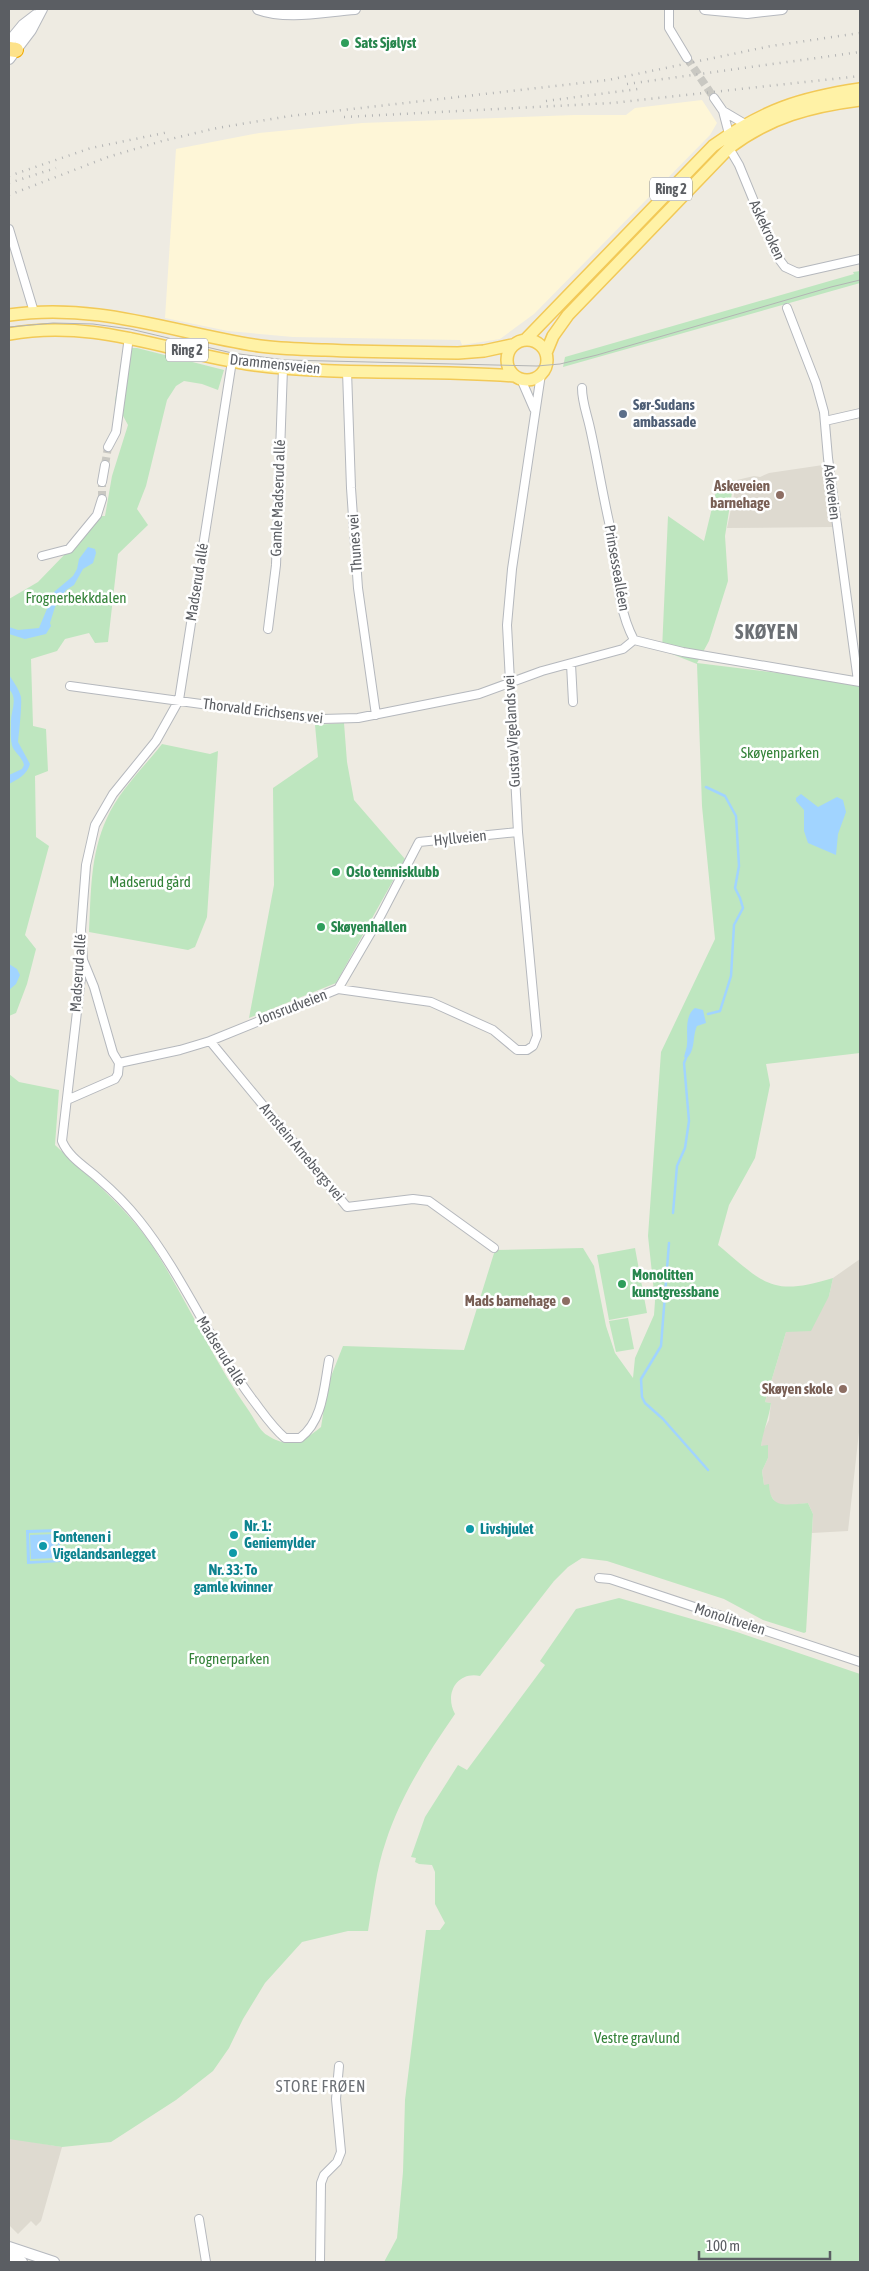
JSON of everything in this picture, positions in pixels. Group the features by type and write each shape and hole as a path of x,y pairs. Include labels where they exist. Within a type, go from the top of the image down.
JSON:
{"main road":[{"name":"Ring 2","path":"526,339 704,154 729,134 770,112 800,100 860,89"},
{"name":"Ring 2","path":"546,353 552,336 568,315 729,148 751,133 785,116 819,106 860,100"},
{"name":"Drammensveien","path":"9,315 71,311 107,315 243,343 286,349 458,352 484,351 512,345"},
{"name":"Drammensveien","path":"9,335 34,330 76,329 129,337 232,361 283,368 474,373 518,378"},
{"path":"526,339 538,343 546,353 547,365 541,374 530,380 518,378 510,370 507,362 507,356 512,345 526,339"}],"street":[{"path":"258,9 273,13 289,14 355,9"},
{"path":"669,9 669,28 687,58"},
{"path":"704,9 747,13 782,9"},
{"path":"11,50 31,30 42,10"},
{"path":"714,98 723,111 729,134"},
{"path":"723,111 745,124"},
{"name":"Askekroken","path":"729,148 739,165 776,255 785,267 791,272 804,273 860,259"},
{"path":"9,229 34,312"},
{"name":"Askeveien","path":"787,308 816,383 825,422 828,458 859,682"},
{"path":"108,447 116,432 129,337"},
{"name":"Madserud allé","path":"232,361 179,700 156,741 113,794 95,825 86,865 82,960 62,1137 64,1147 69,1154 119,1197 159,1246 210,1336 242,1385 272,1425 285,1438 300,1438 314,1423 318,1413 329,1360"},
{"name":"Gamle Madserud allé","path":"268,629 276,565 283,368"},
{"name":"Thunes vei","path":"347,371 351,488 358,588 376,715"},
{"name":"Gustav Vigelands vei","path":"527,1050 533,1046 537,1036 518,832 509,684 508,604 534,409 541,374"},
{"path":"518,378 534,409"},
{"name":"Prinsessealléen","path":"582,388 582,401 590,428 610,525 618,586 627,624 634,640"},
{"path":"825,422 860,413"},
{"path":"102,482 105,465"},
{"path":"42,556 69,549 97,515 102,500"},
{"path":"634,640 683,652 859,682"},
{"name":"Thorvald Erichsens vei","path":"70,686 313,719 340,719 376,715 480,694 542,671 623,649 634,640"},
{"path":"571,664 573,702"},
{"name":"Hyllveien","path":"338,989 380,917 419,842 518,832"},
{"path":"67,1100 115,1079 118,1074 119,1063 113,1053 94,987 82,960"},
{"name":"Jonsrudveien","path":"119,1063 180,1050 210,1040 338,989 431,1002 493,1030 517,1050 527,1050"},
{"name":"Arnstein Arnebergs vei","path":"210,1040 347,1206 413,1199 429,1201 494,1248"},
{"name":"Monolitveien","path":"599,1578 610,1579 860,1662"},
{"path":"320,2262 321,2183 324,2175 337,2162 341,2152 336,2099 339,2066"},
{"path":"199,2219 206,2262"},
{"path":"9,2247 54,2262"},
{"path":"9,2257 22,2262"}],"shaded area":[{"path":"702,100 717,123 710,135 534,314 500,339 462,345 460,340 293,337 228,331 165,318 176,149 259,133 362,123 574,115 626,115 635,108"},
{"name":"Askeveien barnehage","path":"823,465 833,527 727,528 737,480"},
{"path":"860,1259 860,1423 848,1531 812,1533 813,1514 808,1503 782,1506 775,1502 764,1485 762,1471 768,1458 761,1446 763,1432 769,1420 771,1403 765,1402 786,1332 829,1296 833,1278"},
{"path":"9,2138 62,2147 41,2221 36,2226 31,2221 18,2234 9,2225"}],"green space":[{"path":"860,271 860,283 563,367 565,357"},
{"name":"Frognerbekkdalen","path":"124,348 137,348 224,370 218,390 202,384 184,381 176,386 167,400 146,486 137,509 148,525 118,554 108,642 95,643 89,633 65,639 57,651 31,659 33,726 46,729 48,771 35,776 36,837 49,846 25,935 36,949 27,984 16,1013 9,1016 9,599 38,582 67,552 91,516 105,516 112,476 128,425 115,401"},
{"name":"Frognerparken","path":"734,480 725,536 728,581 709,641 697,663 860,683 860,1053 766,1064 770,1085 755,1158 729,1205 718,1245 759,1278 770,1283 782,1286 795,1286 812,1284 833,1278 829,1296 811,1331 786,1332 765,1402 771,1403 761,1446 768,1445 768,1458 762,1471 764,1485 769,1484 770,1493 773,1498 781,1504 787,1505 808,1503 813,1514 806,1632 804,1633 763,1620 724,1599 607,1561 582,1558 568,1567 554,1581 480,1676 472,1675 465,1677 455,1686 451,1699 455,1714 416,1775 392,1824 377,1874 368,1931 348,1931 302,1942 265,1983 243,2019 229,2048 213,2071 176,2100 111,2142 62,2147 9,2139 9,1074 19,1082 59,1090 55,1145 107,1193 143,1233 165,1267 236,1391 262,1431 275,1440 289,1443 296,1442 308,1437 321,1427 328,1384 343,1346 464,1350 495,1250 583,1248 594,1266 606,1326 615,1353 633,1378 635,1358 654,1315 655,1301 648,1236 661,1052 715,939 702,806 697,664 662,650 668,516 704,541 718,483"},
{"name":"Oslo tennisklubb","path":"344,723 347,762 354,800 405,859 336,983 249,1018 274,885 273,788 318,757 315,725"},
{"name":"Madserud gård","path":"162,744 210,754 218,751 207,917 195,947 188,950 89,932 92,874 101,832 118,798"},
{"name":"Monolitten kunstgressbane","path":"635,1248 647,1313 609,1320 597,1255"},
{"path":"628,1318 634,1349 616,1352 609,1321"},
{"name":"Vestre gravlund","path":"619,1598 737,1632 860,1674 860,2262 384,2262 397,2238 403,2172 405,2100 426,1930 440,1930 445,1923 435,1904 435,1872 432,1865 419,1864 415,1862 416,1858 411,1857 425,1817 458,1765 467,1770 545,1665 540,1661 576,1609"}],"water":[{"path":"88,547 95,549 96,553 93,563 83,569 74,585 66,590 55,607 50,623 51,626 46,634 25,639 9,634 9,627 18,630 39,628 54,592 73,576 79,559"},
{"path":"9,675 21,697 18,742 30,764 24,774 9,784 9,775 22,769 24,765 11,743 11,719 14,701 9,689"},
{"path":"801,794 818,807 837,797 843,800 846,812 838,834 836,855 808,843 804,831 804,810 796,801 796,798"},
{"path":"9,964 17,969 20,975 16,984 9,990"},
{"path":"695,1008 703,1010 706,1023 697,1026 692,1051 687,1058 684,1057 687,1046 687,1025 689,1015"},
{"path":"59,1529 61,1562 27,1564 26,1530","holes":["57,1532 58,1560 30,1561 29,1533"]},
{"name":"Fontenen i Vigelandsanlegget","path":"55,1534 56,1558 31,1559 30,1535"}],"waterway":[{"path":"706,787 725,796 736,816 739,866 735,888 743,908 734,925 731,976 720,1011 708,1014"},
{"path":"673,1213 677,1166 685,1148 689,1121 684,1063 686,1058"},
{"path":"669,1243 661,1346 641,1379 642,1397 645,1403 663,1419 708,1470"}],"tunnel":[{"path":"687,58 714,98"},
{"path":"105,465 108,447"},
{"path":"102,482 102,499"}],"tram line":[{"path":"9,327 53,323 93,324 130,329 232,353 285,360 537,366 560,364 597,355 860,280"}],"railway":[{"path":"9,195 108,157 162,141 217,128 290,116 608,80 771,46 860,33"},
{"path":"627,84 860,52"},
{"path":"344,117 612,103 860,76"},
{"path":"546,101 638,89"},
{"path":"9,176 91,148 169,132"},
{"path":"9,183 56,168"}],"place":[{"name":"Sats Sjølyst","path":"345,43"},
{"name":"Sør-Sudans ambassade","path":"623,414"},
{"name":"Askeveien barnehage","path":"780,495"},
{"name":"Oslo tennisklubb","path":"336,872"},
{"name":"Skøyenhallen","path":"321,927"},
{"name":"Monolitten kunstgressbane","path":"622,1284"},
{"name":"Mads barnehage","path":"566,1301"},
{"name":"Skøyen skole","path":"843,1389"},
{"name":"Livshjulet","path":"470,1529"},
{"name":"Nr. 1: Geniemylder","path":"234,1535"},
{"name":"Fontenen i Vigelandsanlegget","path":"43,1546"},
{"name":"Nr. 33: To gamle kvinner","path":"233,1553"}],"district":[{"name":"SKØYEN","path":"767,632"},
{"name":"STORE FRØEN","path":"321,2086"}],"park label":[{"name":"Skøyenparken","path":"780,753"}]}
